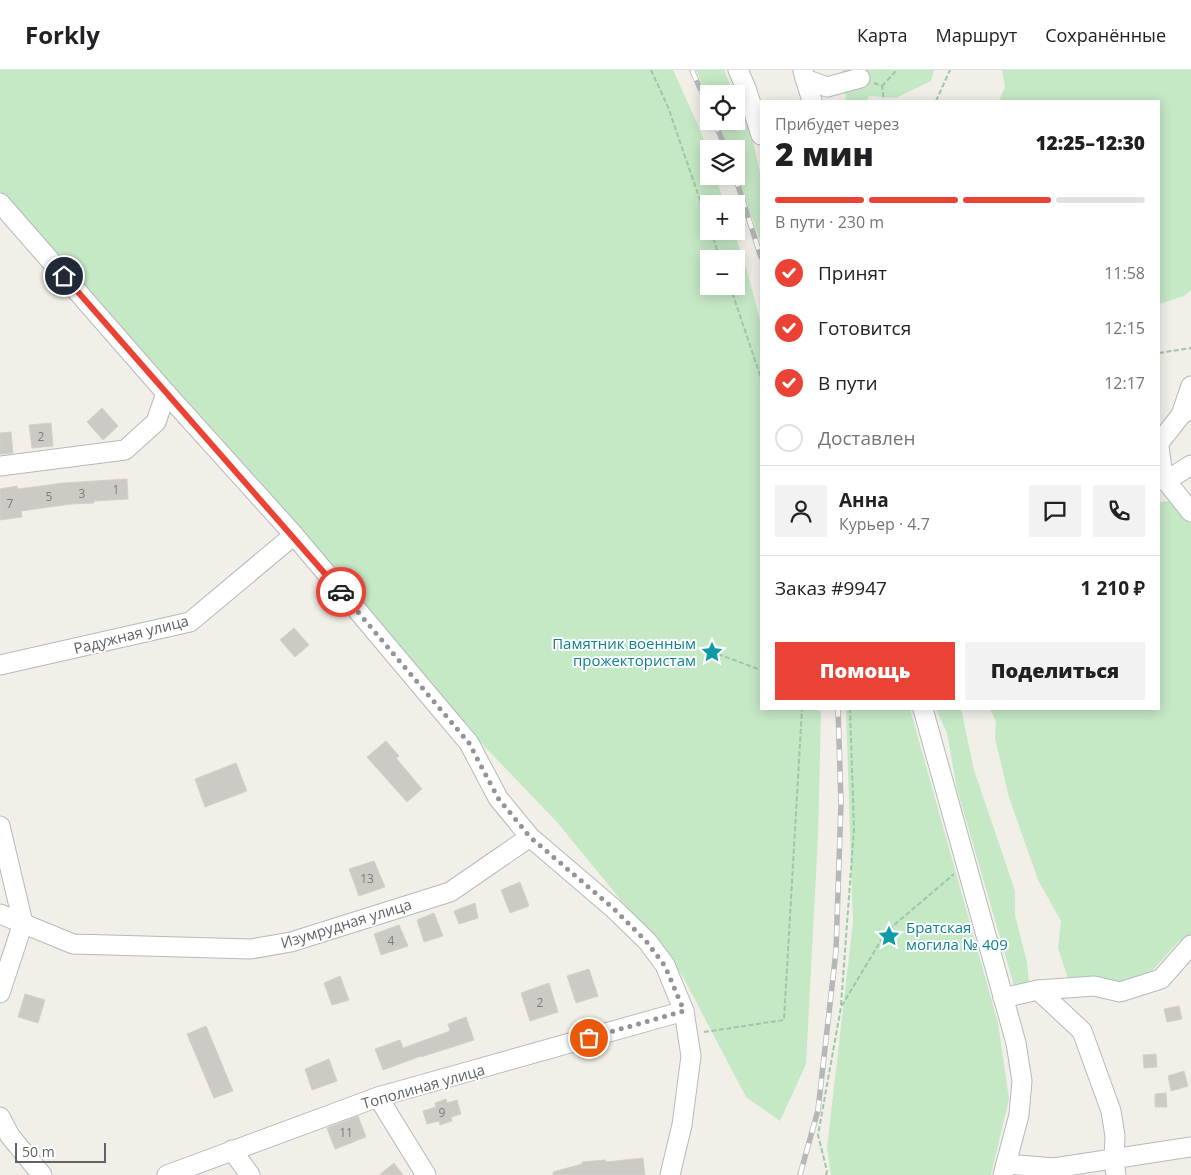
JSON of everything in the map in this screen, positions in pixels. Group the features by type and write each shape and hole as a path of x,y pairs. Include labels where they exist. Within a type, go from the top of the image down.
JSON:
{"street":[{"path":"738,70 746,88 760,132"},
{"path":"804,74 827,87 860,78"},
{"path":"804,74 812,100"},
{"path":"0,203 166,393 294,535 469,743 498,798 530,837 613,908 646,941 665,966 684,1011 691,1056 682,1126 670,1175"},
{"path":"1160,443 1186,411 1191,386"},
{"path":"0,466 125,450 156,422 166,393"},
{"path":"1160,461 1161,478 1191,512"},
{"path":"1161,478 1178,474 1191,465"},
{"name":"Радужная улица","path":"0,665 190,622 294,535"},
{"path":"923,710 1016,1043 1022,1081 1019,1115 1004,1170 1115,1167 1191,1147"},
{"path":"0,826 23,923 0,993"},
{"name":"Изумрудная улица","path":"0,914 73,944 252,949 283,944 450,892 530,837"},
{"path":"1003,998 1038,990 1094,986 1120,992 1161,979 1191,945"},
{"path":"1038,990 1082,1030 1111,1111 1115,1167"},
{"name":"Тополиная улица","path":"167,1175 378,1097 684,1011"},
{"path":"378,1097 426,1175"},
{"path":"0,1118 10,1136 42,1175"},
{"path":"232,1150 250,1175"}],"path":[{"path":"651,70 668,107 700,200"},
{"path":"882,86 897,70"},
{"path":"936,100 950,70"},
{"path":"860,78 882,86"},
{"path":"882,86 884,100"},
{"path":"733,295 760,375"},
{"path":"1160,353 1191,348"},
{"path":"718,654 760,670"},
{"path":"688,1035 784,1020 802,710"},
{"path":"826,1175 827,1171 818,1135 841,1007 854,829 850,710"},
{"path":"841,1007 886,932 966,864"}],"green space":[{"path":"0,70 673,70 704,140 700,140 700,185 718,185 722,195 700,195 700,240 737,240 740,250 700,250 700,295 745,295 745,265 760,320 760,710 818,710 821,712 818,836 806,1064 780,1121 746,1097 682,975 557,822 410,669 0,191"},
{"path":"696,70 724,70 730,85 702,85"},
{"path":"842,70 934,70 931,81 896,98 869,96 867,100 846,100"},
{"path":"1002,70 1191,70 1191,290 1184,296 1160,304 1160,100 999,100 1005,87"},
{"path":"745,119 751,133 760,173 760,240 740,185 745,185 745,140 724,140 720,130 745,130"},
{"path":"1172,501 1191,524 1191,935 1178,942 1143,981 1119,985 1068,979 1058,948 1061,921 1038,880 1009,797 995,738 996,722 990,710 1160,710 1160,502"},
{"path":"846,710 910,710 998,1023 1009,1099 991,1175 831,1175 827,1148 853,922"},
{"path":"936,710 961,710 974,770 1015,891 1015,915 1027,962 1029,984 1015,989 957,789 947,733"}],"building":[{"path":"102,408 118,426 103,440 87,422"},
{"path":"51,423 53,446 32,448 29,425"},
{"path":"11,432 13,453 0,454 0,433"},
{"path":"127,479 128,499 94,501 94,503 71,504 21,511 22,517 0,520 0,489 17,486 18,489 63,483"},
{"path":"294,628 309,645 295,657 280,640"},
{"path":"386,741 399,756 396,758 422,789 407,802 367,757"},
{"path":"236,763 247,791 205,807 195,779"},
{"path":"374,861 385,887 359,896 349,869"},
{"path":"520,882 529,906 510,913 501,890"},
{"path":"475,903 478,918 459,924 454,911"},
{"path":"434,913 443,936 424,942 417,920"},
{"path":"399,925 408,946 381,955 374,934"},
{"path":"589,969 598,996 576,1003 567,976"},
{"path":"340,976 349,1000 332,1005 324,983"},
{"path":"549,983 558,1012 530,1021 521,993"},
{"path":"25,994 45,1000 38,1023 18,1017"},
{"path":"1179,1006 1182,1019 1167,1022 1164,1009"},
{"path":"466,1017 474,1040 383,1070 375,1049 400,1040 403,1048 450,1031 448,1024"},
{"path":"206,1026 233,1091 214,1098 187,1034"},
{"path":"1156,1054 1157,1067 1144,1068 1143,1055"},
{"path":"329,1059 337,1081 312,1090 305,1069"},
{"path":"1184,1071 1188,1086 1171,1091 1168,1076"},
{"path":"1166,1093 1167,1107 1155,1107 1155,1094"},
{"path":"446,1099 447,1103 457,1100 461,1114 451,1117 452,1121 440,1125 439,1121 427,1124 423,1111 436,1107 435,1103"},
{"path":"358,1116 366,1137 335,1149 327,1128"},
{"path":"643,1158 645,1175 553,1175 553,1172 582,1164 582,1162 605,1160 606,1162"},
{"path":"394,1163 403,1175 379,1175"}],"railway":[{"path":"692,70 700,88"},
{"path":"718,130 722,140"},
{"path":"738,185 760,254"},
{"path":"800,1175 818,1110 836,951 841,802 838,710"}],"way so far":[{"path":"341,592 469,743 498,798 530,837 613,908 646,941 665,966 684,1011 589,1038"}],"place":[{"name":"Памятник военным прожектористам","path":"712,652"},
{"name":"Братская могила № 409","path":"889,936"}],"route":[{"path":"64,276 294,535 341,592"}]}
